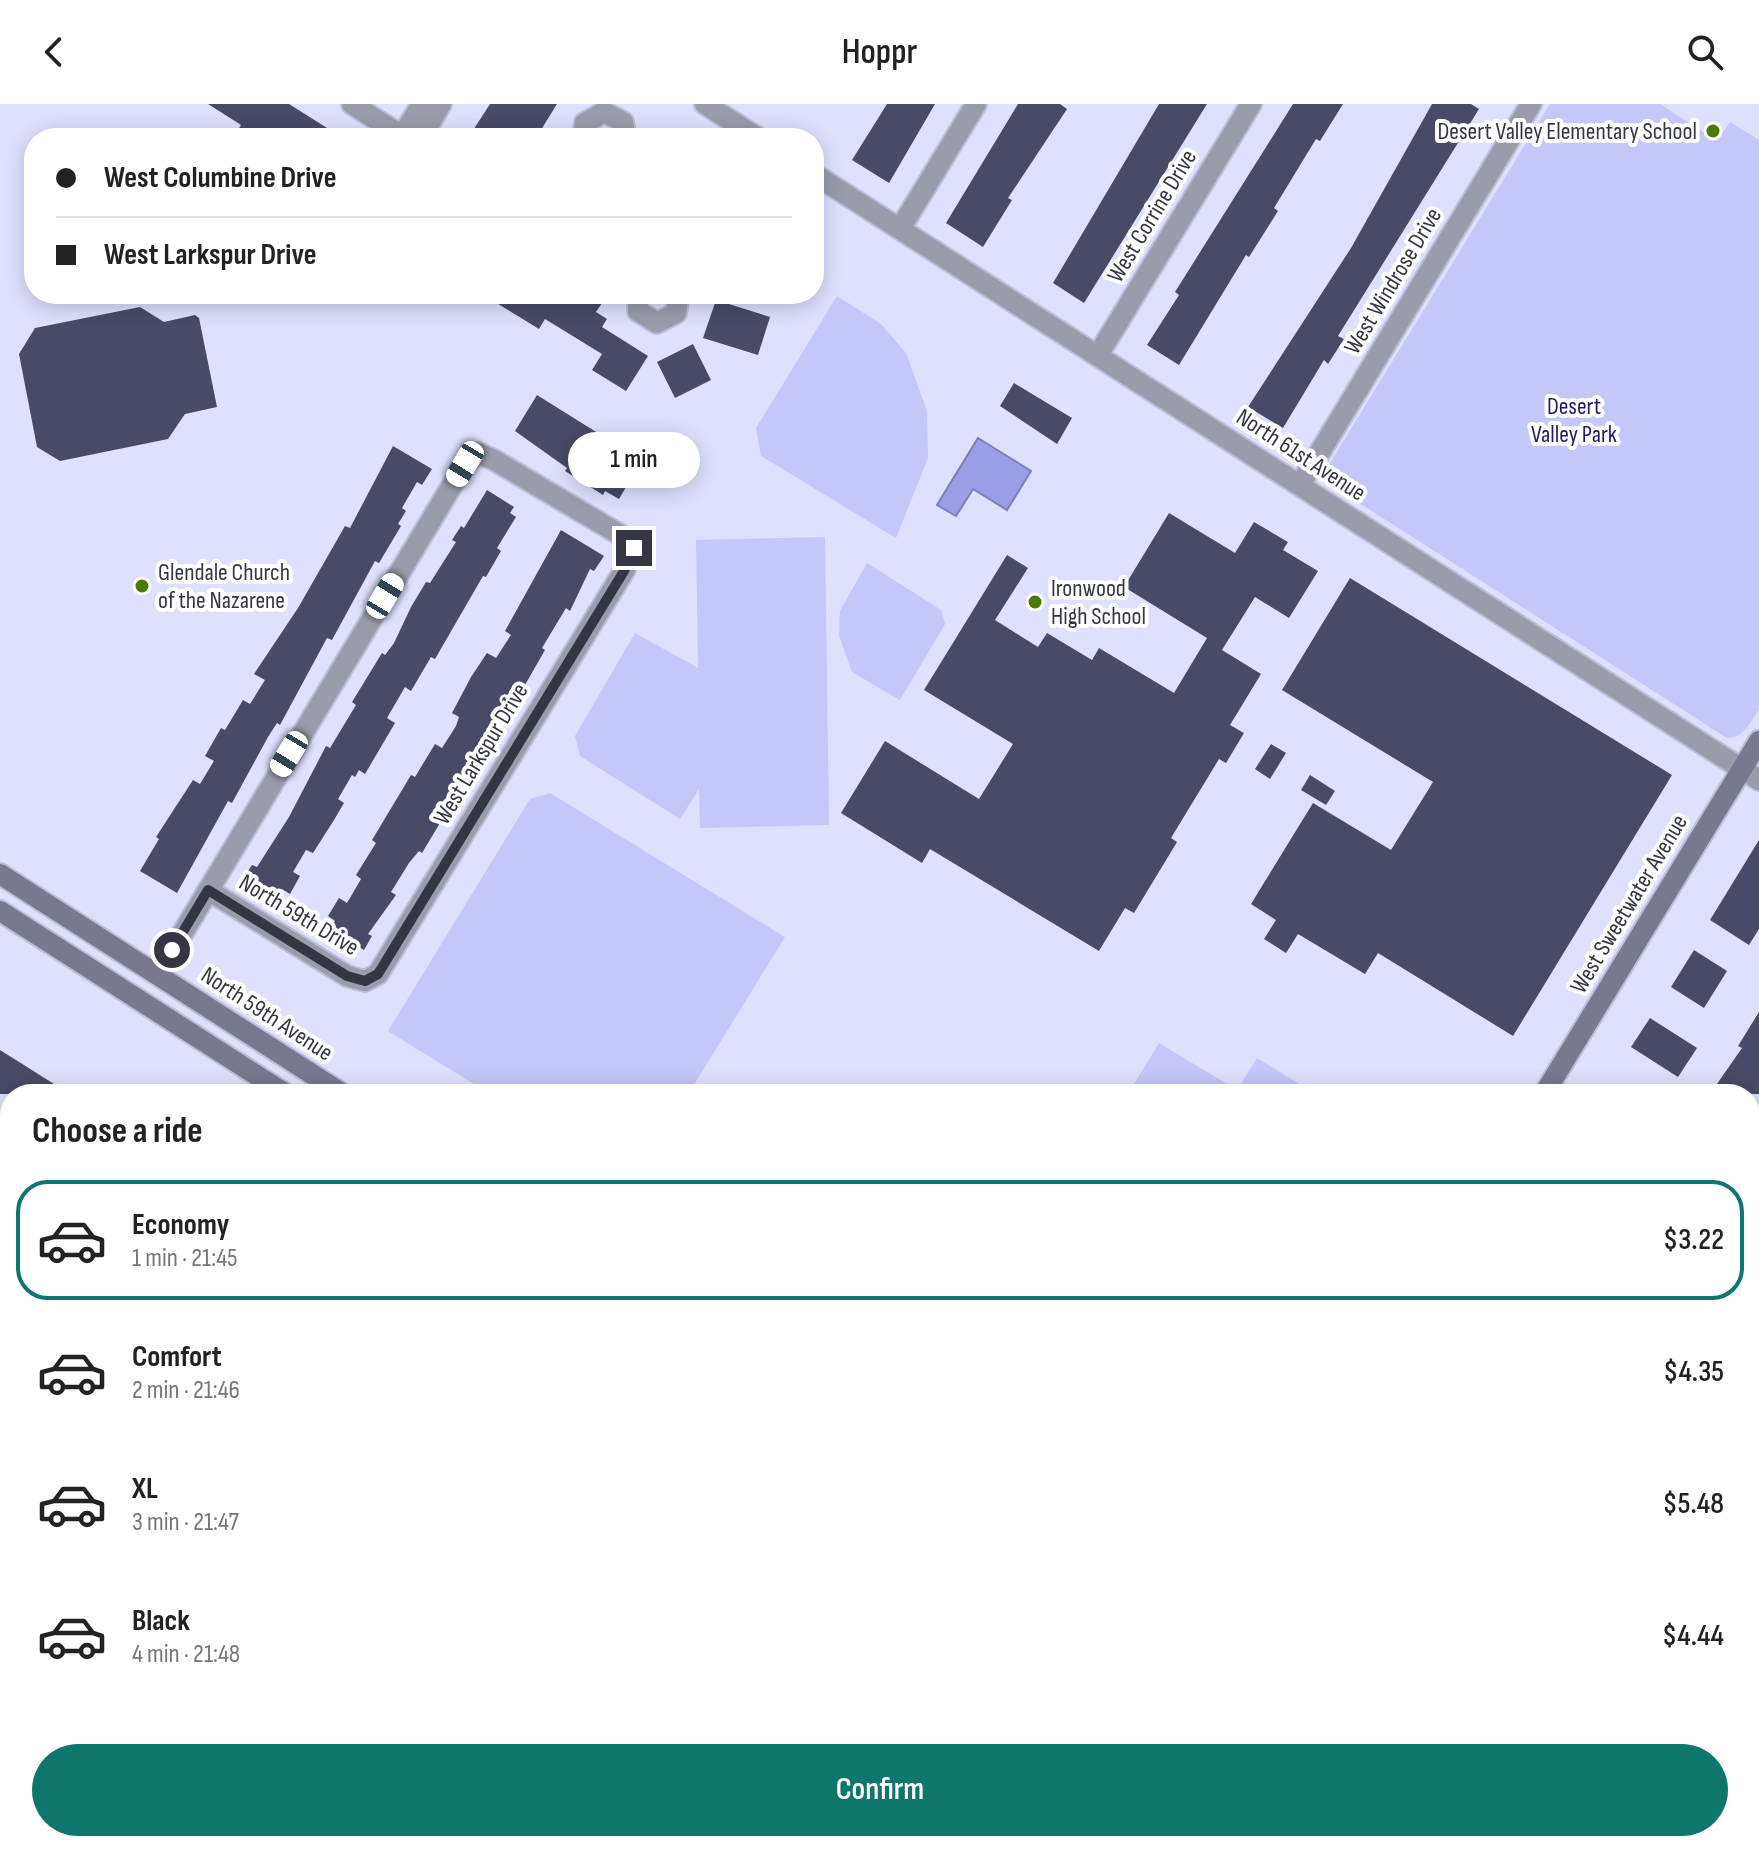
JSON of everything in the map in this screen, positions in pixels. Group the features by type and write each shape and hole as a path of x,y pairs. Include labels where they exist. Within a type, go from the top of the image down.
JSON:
{"main road":[{"name":"West Sweetwater Avenue","path":"1550,1084 1750,774 1759,741"},
{"name":"North 59th Avenue","path":"0,874 326,1084"},
{"path":"0,911 270,1084"}],"street":[{"path":"352,104 393,128"},
{"path":"413,128 422,104"},
{"path":"418,128 441,104"},
{"path":"705,104 742,128"},
{"path":"900,229 976,104"},
{"name":"West Corrine Drive","path":"1098,355 1251,104"},
{"name":"West Windrose Drive","path":"1300,485 1531,104"},
{"path":"586,128 590,117 604,112 623,122 624,128"},
{"name":"North 61st Avenue","path":"824,180 1750,774"},
{"path":"638,304 638,311 657,323 676,313 677,304"},
{"name":"West Larkspur Drive","path":"208,890 465,464 478,453 624,537 634,548 624,571 378,974 365,981"},
{"path":"158,974 208,890"},
{"name":"North 59th Drive","path":"208,890 347,976 365,981"}],"green space":[{"name":"Desert Valley Park","path":"1550,104 1660,104 1717,141 1730,122 1759,140 1759,709 1746,728 1733,737 1727,738 1331,485 1327,468"},
{"path":"837,296 881,324 906,353 927,411 928,458 896,538 761,456 756,428"},
{"path":"825,537 829,825 700,828 699,789 680,819 580,756 575,736 635,633 698,668 696,540"},
{"path":"867,563 941,610 945,624 900,700 852,672 839,636 840,611"},
{"path":"550,793 785,937 695,1083 474,1084 388,1031 530,799"},
{"path":"1159,1043 1227,1084 1134,1084"},
{"path":"1257,1058 1300,1084 1241,1084"}],"shaded area":[{"path":"978,438 1031,471 1007,510 973,489 956,516 937,505"}],"building":[{"path":"208,104 289,104 327,128 239,128 241,125"},
{"path":"490,104 557,104 542,128 474,128"},
{"path":"887,104 935,104 889,183 852,160"},
{"path":"1018,104 1060,104 1067,109 1008,198 1012,200 983,247 946,223"},
{"path":"1159,104 1207,104 1084,303 1053,283"},
{"path":"1293,104 1343,104 1320,141 1316,139 1274,208 1278,211 1249,257 1246,255 1179,365 1147,345 1179,295 1175,292"},
{"path":"1432,104 1471,104 1479,109 1338,336 1344,339 1328,364 1324,360 1283,428 1248,407 1351,248"},
{"path":"498,304 601,304 596,312 607,319 602,327 648,356 626,391 592,370 602,354 545,319 539,329"},
{"path":"715,304 729,304 770,317 758,355 703,338"},
{"path":"140,307 164,322 195,315 199,318 217,407 185,414 168,439 60,461 37,447 19,354 35,328"},
{"path":"693,344 711,380 675,398 657,362"},
{"path":"1014,383 1072,418 1057,444 1000,406"},
{"path":"537,395 601,435 595,445 636,470 619,499 605,491 603,495 565,471 567,468 515,431"},
{"path":"393,446 432,469 422,485 417,482 402,508 406,511 398,524 401,526 379,563 375,561 332,640 327,638 280,725 277,723 268,737 232,803 228,801 177,893 140,871 159,839 156,837 193,780 200,784 214,761 205,756 221,728 225,730 243,700 250,704 265,680 254,674 298,608 345,526 350,528"},
{"path":"487,490 514,507 510,513 516,517 497,548 501,551 435,659 431,657 411,691 405,687 387,718 395,723 365,774 359,770 355,777 352,775 338,799 344,803 334,820 313,853 306,850 293,872 300,876 290,894 282,889 277,897 244,877 252,865 257,867 289,817 326,746 330,748 356,705 352,702 382,653 385,655 394,643 426,582 430,583 456,542 452,540 461,526 464,528"},
{"path":"1169,513 1235,553 1254,522 1288,542 1283,550 1318,571 1289,618 1255,597 1222,650 1261,674 1230,725 1244,733 1226,763 1219,759 1171,838 1177,842 1134,913 1125,908 1099,951 930,849 922,863 841,813 885,741 979,799 1013,744 924,690 1007,555 1028,568 995,620 1038,647 1047,633 1092,660 1099,648 1174,693 1207,638 1124,587"},
{"path":"561,530 604,556 594,571 590,569 570,611 566,608 542,648 545,650 522,690 518,687 492,730 495,732 487,745 483,743 449,798 443,812 446,813 422,853 419,851 409,863 391,892 396,895 368,934 372,936 364,950 330,929 335,921 328,916 339,898 347,903 361,879 356,875 376,843 372,840 411,775 415,777 435,744 442,748 456,726 459,717 452,713 471,677 487,653 496,658 511,635 505,631"},
{"path":"1350,578 1672,775 1513,1036 1378,953 1365,974 1298,934 1286,953 1264,939 1276,920 1251,904 1313,803 1391,850 1433,782 1282,690"},
{"path":"1271,744 1286,753 1270,779 1255,769"},
{"path":"1310,775 1335,791 1326,805 1301,790"},
{"path":"1759,840 1759,929 1749,945 1710,920"},
{"path":"1694,950 1727,971 1704,1008 1671,987"},
{"path":"1759,1012 1759,1084 1717,1084 1742,1048 1738,1046"},
{"path":"1650,1018 1697,1048 1678,1077 1631,1047"},
{"path":"0,1050 54,1084 0,1084"}],"place":[{"name":"Desert Valley Elementary School","path":"1713,131"},
{"name":"Glendale Church of the Nazarene","path":"142,586"},
{"name":"Ironwood High School","path":"1035,602"}],"route":[{"path":"172,950 208,890 347,976 365,981 378,974 624,571 634,548"}]}
